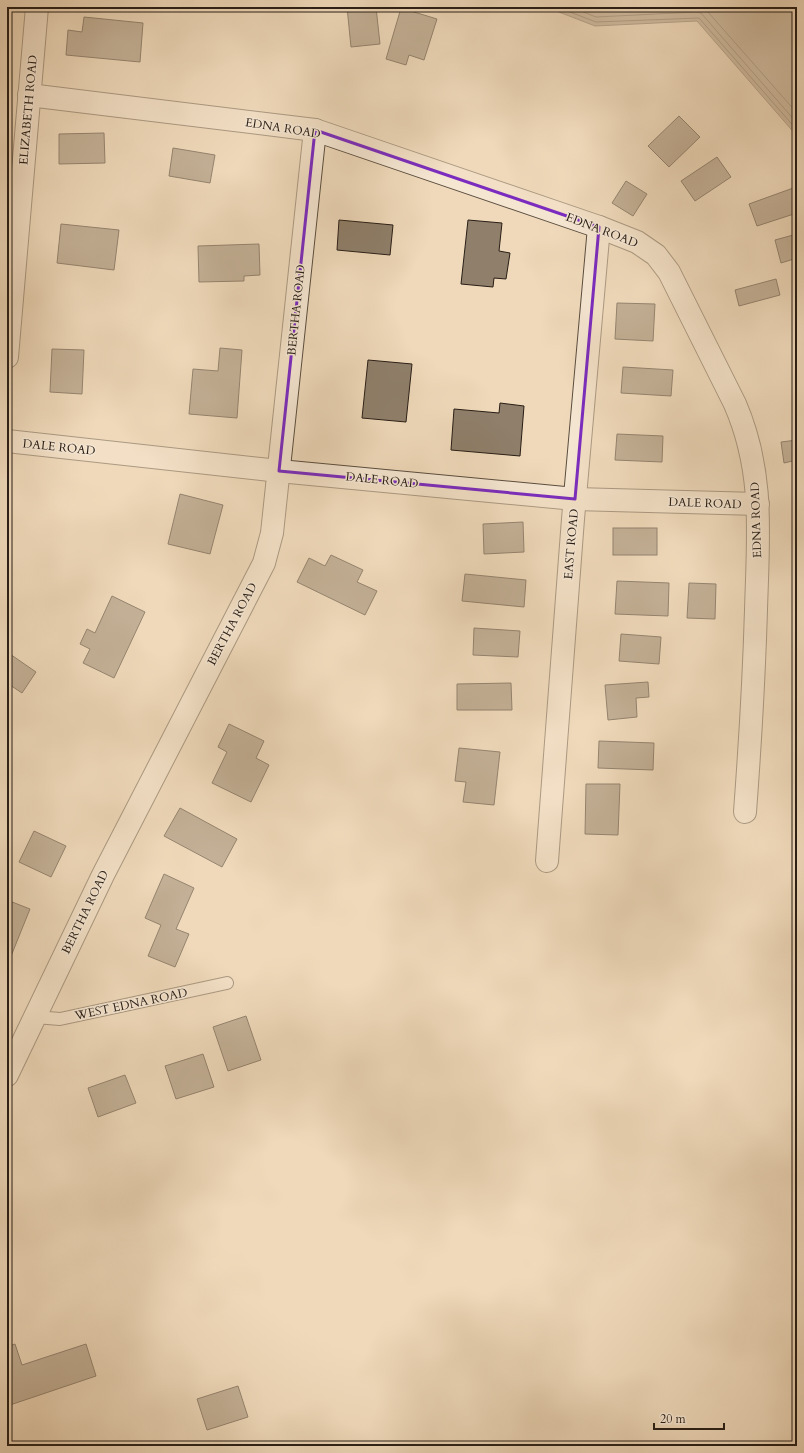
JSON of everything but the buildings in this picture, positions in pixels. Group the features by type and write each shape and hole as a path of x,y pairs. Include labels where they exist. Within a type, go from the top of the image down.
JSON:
{"street":[{"name":"ELIZABETH ROAD","path":"7,357 36,7"},
{"name":"EDNA ROAD","path":"29,95 315,130 599,227 637,242 656,255 669,272 744,425 754,463 759,527 754,672 746,812"},
{"name":"BERTHA ROAD","path":"7,1075 103,875 264,563 272,533 315,130"},
{"name":"EAST ROAD","path":"547,861 575,499 599,227"},
{"name":"DALE ROAD","path":"7,441 279,471 575,499 758,504"}],"lane":[{"name":"WEST EDNA ROAD","path":"35,1017 60,1019 227,983"}],"highlighted area":[{"path":"315,130 599,227 575,499 279,471"}],"water":[{"path":"546,7 797,7 797,136 697,21 595,26"}]}
